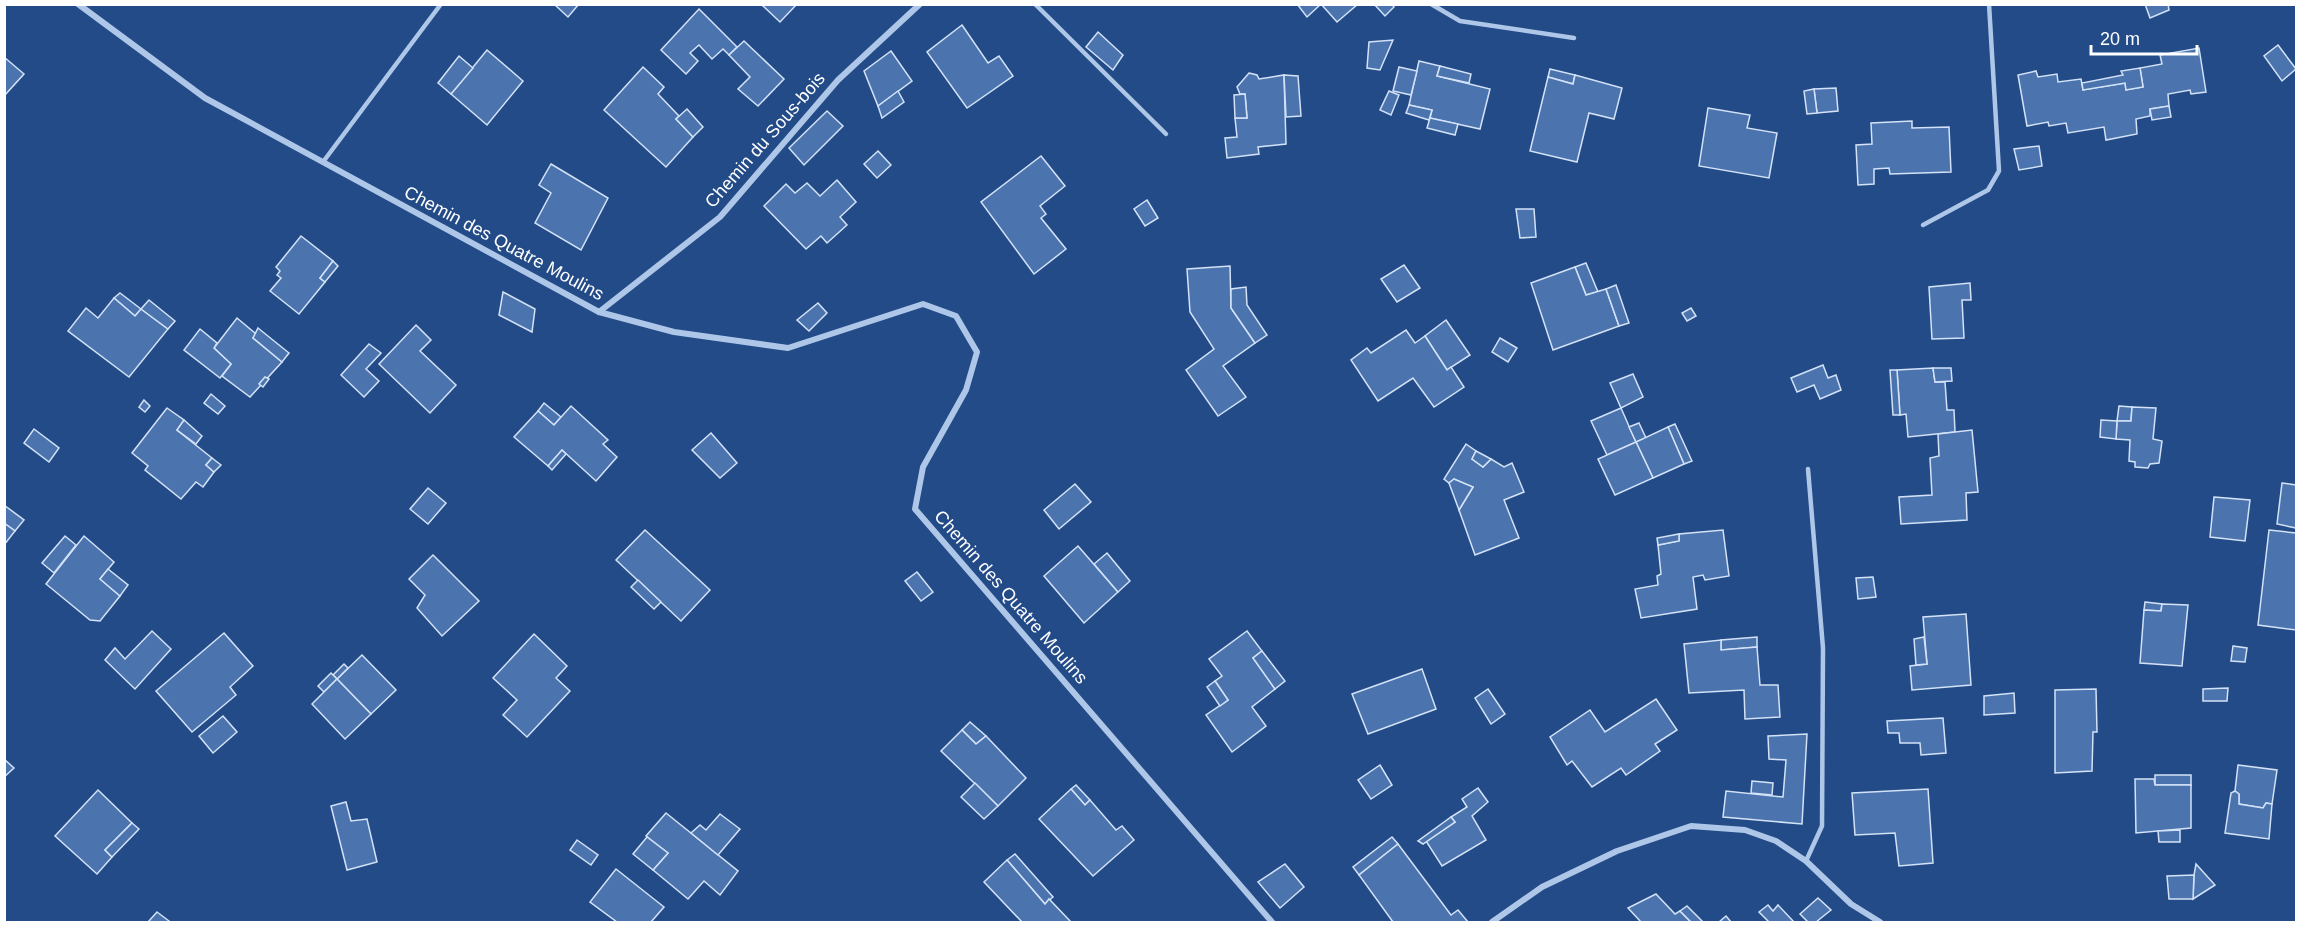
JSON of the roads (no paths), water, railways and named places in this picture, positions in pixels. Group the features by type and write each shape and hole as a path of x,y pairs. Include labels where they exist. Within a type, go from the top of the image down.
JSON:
{"street":[{"name":"Chemin des Quatre Moulins","path":"78,4 205,98 599,312 674,332 788,348 923,304 956,316 977,352 966,390 923,467 915,509 1272,922"},
{"name":"Chemin du Sous-bois","path":"599,312 720,217 838,80 920,4"},
{"path":"1492,922 1542,887 1606,856 1691,826 1745,830 1776,841 1806,861 1851,904 1880,922"}],"lane":[{"path":"323,162 441,4"},
{"path":"1035,4 1166,134"},
{"path":"1431,4 1460,21 1574,38"},
{"path":"1923,225 1988,190 1999,171 1989,4"},
{"path":"1806,861 1822,826 1824,648 1808,470"}]}
